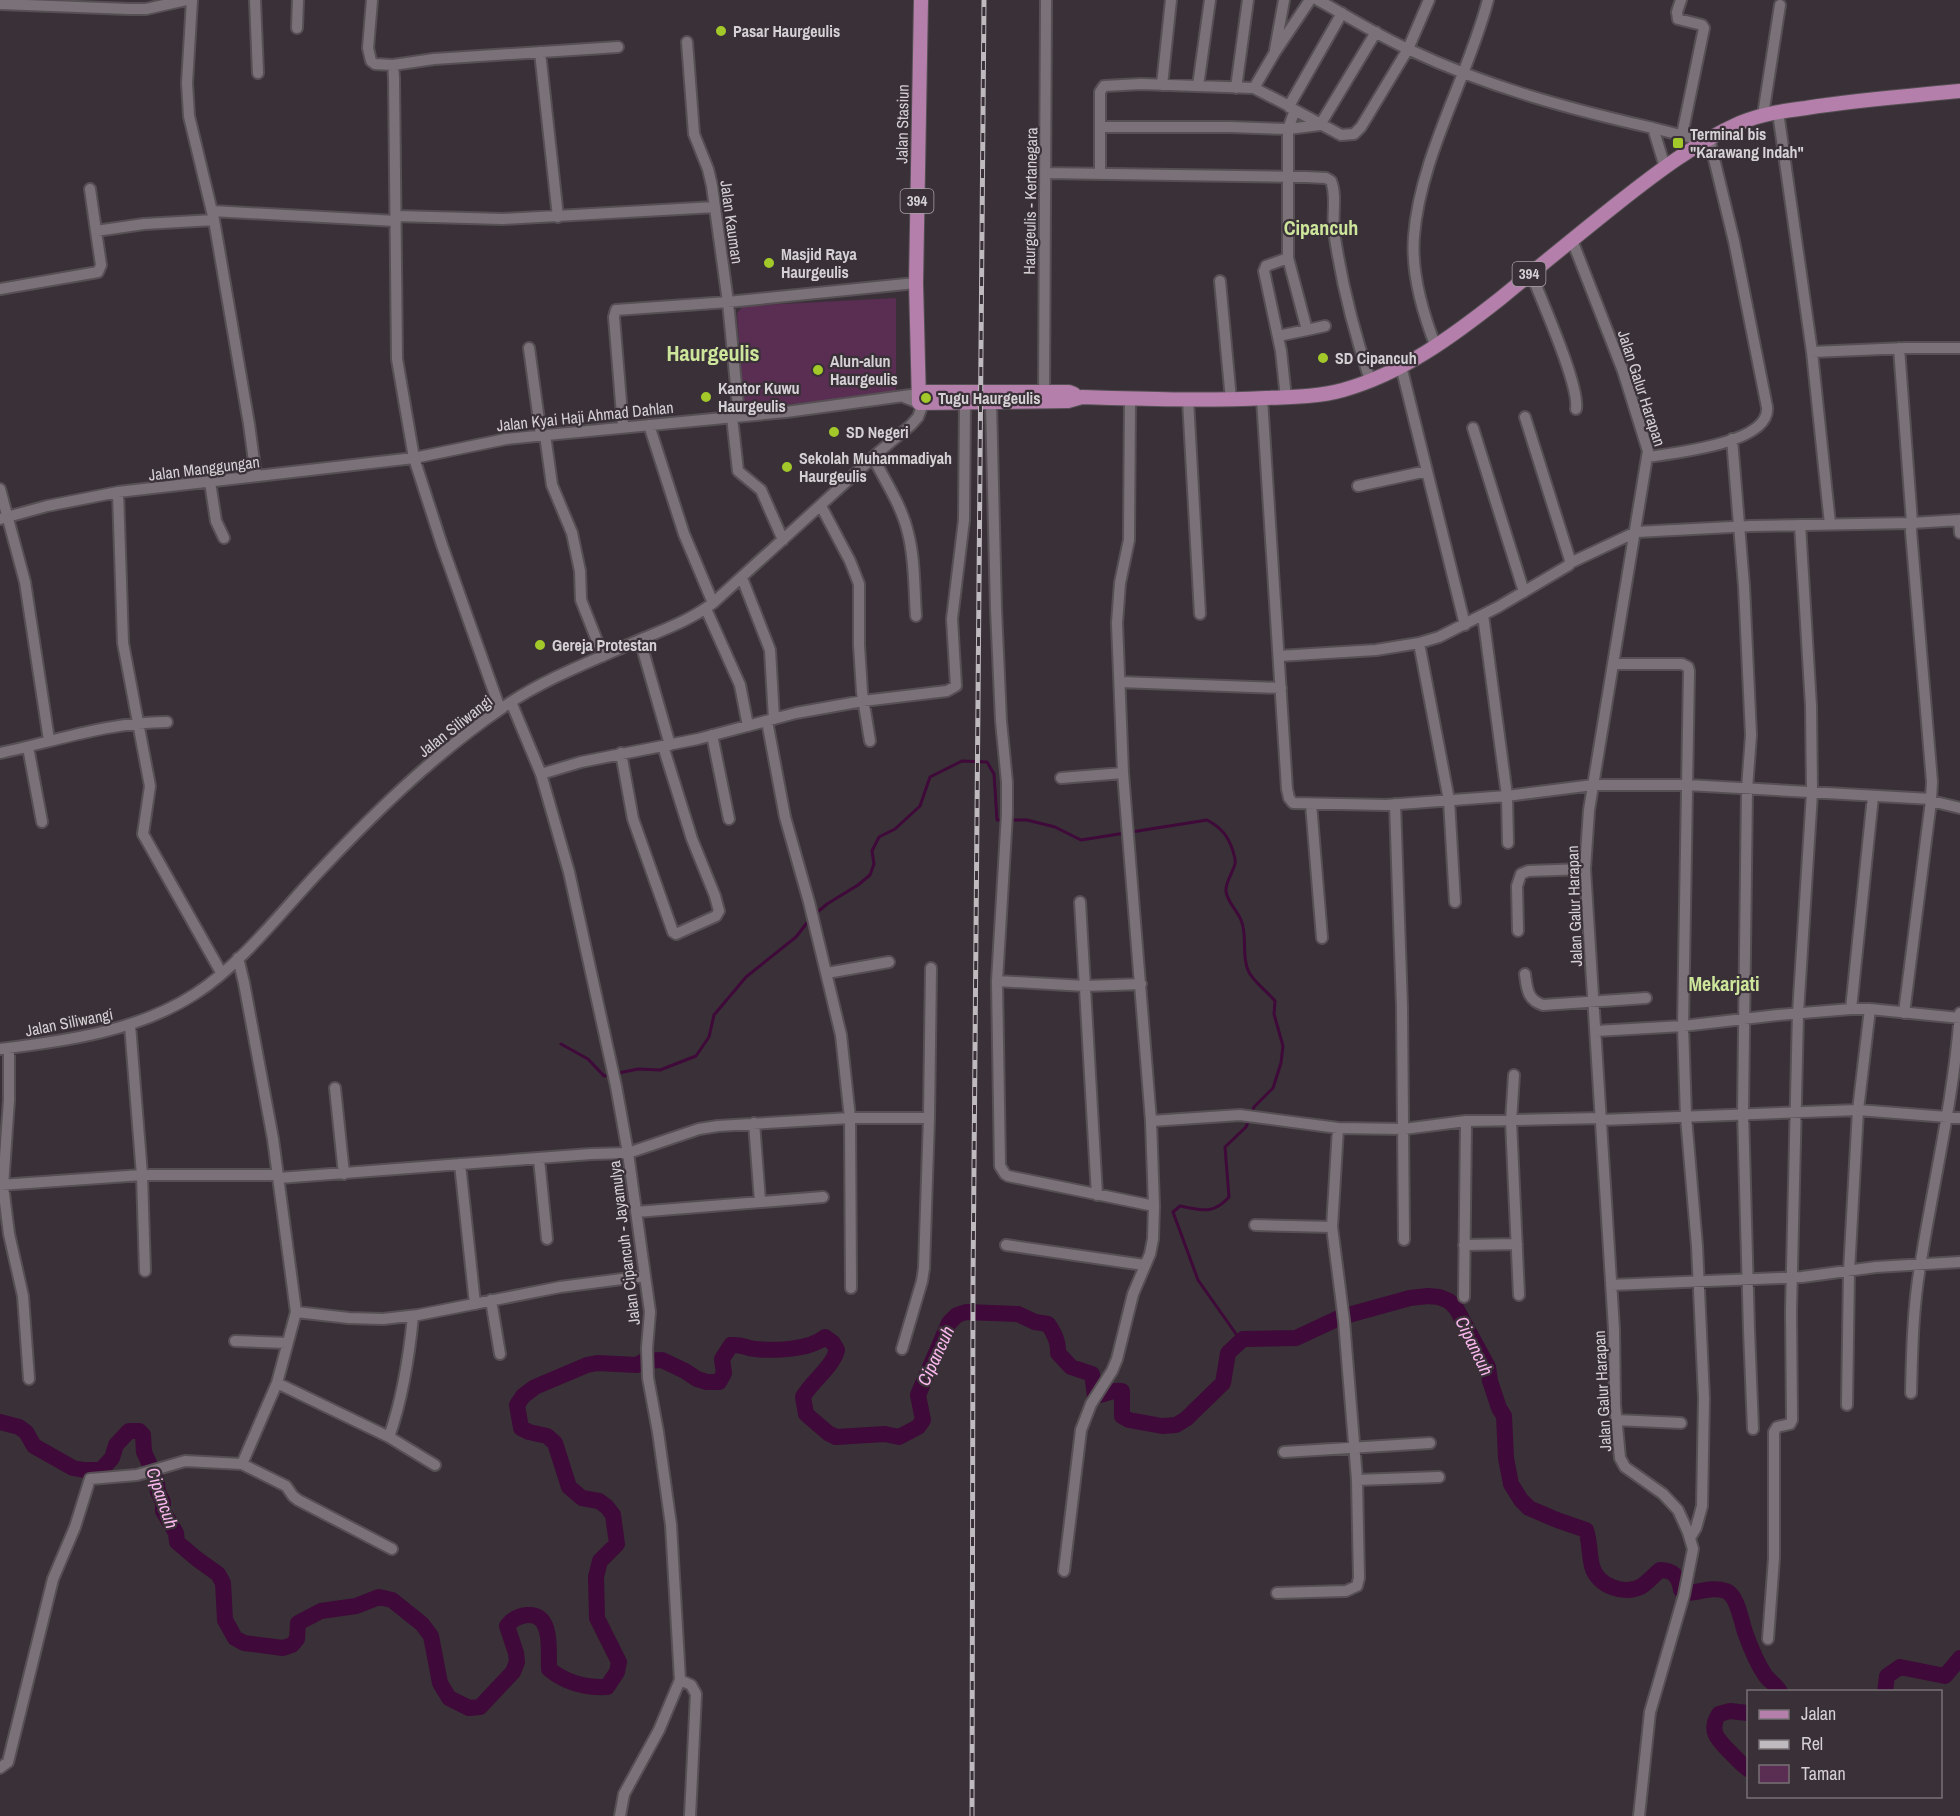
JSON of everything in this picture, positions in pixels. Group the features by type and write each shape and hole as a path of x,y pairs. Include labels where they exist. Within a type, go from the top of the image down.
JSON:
{"main road":[{"name":"Jalan Stasiun","path":"919,397 916,283 921,0"},
{"name":"394","path":"919,397 1044,396 1068,401 1082,397 1231,400 1286,398 1335,392 1370,380 1436,347 1466,326 1665,167 1706,140 1742,122 1763,115 1825,105 1960,91"},
{"name":"394","path":"919,397 991,403 1044,396"}],"street":[{"path":"0,4 103,4 146,9 186,0"},
{"path":"192,0 187,102 213,215 256,476"},
{"path":"255,0 258,73"},
{"path":"297,28 298,0"},
{"path":"372,0 369,55 375,64 393,65 434,59 618,47"},
{"name":"Haurgeulis - Kertanegara","path":"1044,396 1046,0"},
{"path":"1162,85 1171,0"},
{"path":"1198,86 1210,0"},
{"path":"1236,88 1248,0"},
{"path":"1275,52 1284,0"},
{"path":"1254,88 1310,0"},
{"path":"1318,0 1408,49 1463,73 1521,94 1587,113 1706,140 1734,241 1767,418 1751,432 1732,439 1692,450 1648,457"},
{"path":"1100,174 1100,92 1104,86 1118,84 1254,88 1341,135 1354,134 1361,127 1408,49 1429,0"},
{"path":"1436,347 1421,300 1415,265 1414,236 1427,172 1488,0"},
{"path":"1681,0 1677,12 1678,19 1702,25 1704,28 1682,135"},
{"path":"1763,115 1780,5"},
{"path":"1307,330 1288,258 1288,129 1292,108 1342,14"},
{"path":"1320,125 1376,32"},
{"name":"Jalan Kauman","path":"687,42 694,134 710,176 728,302 738,471 761,490 783,540"},
{"path":"540,52 558,217"},
{"path":"393,65 397,359 414,458 500,709"},
{"path":"1778,112 1812,352 1830,524"},
{"path":"1100,127 1288,129 1320,125"},
{"path":"1653,128 1665,167"},
{"path":"1045,173 1326,178 1331,181 1334,229 1343,282 1370,380"},
{"path":"0,289 98,272 100,266 90,189"},
{"path":"96,231 213,215 502,219 715,207"},
{"name":"Jalan Galur Harapan","path":"1572,240 1623,371 1646,440 1648,457 1586,829 1585,869 1611,1284 1618,1447 1622,1463 1671,1502 1683,1520 1690,1538 1692,1559 1684,1596 1650,1712 1639,1816"},
{"path":"1286,398 1278,336 1264,271 1266,266 1288,258"},
{"path":"1531,273 1567,367 1575,394 1576,409"},
{"path":"1220,281 1231,400"},
{"path":"623,427 614,317 616,310 728,302 916,283"},
{"path":"1278,336 1325,326"},
{"path":"529,348 552,485 572,533 580,571 581,600 603,656"},
{"path":"1899,348 1912,523 1911,542 1931,771 1931,800 1904,1013"},
{"path":"1812,352 1960,348"},
{"path":"1401,366 1464,625"},
{"name":"Jalan Kyai Haji Ahmad Dahlan","path":"414,458 469,445 543,435 919,397"},
{"name":"Jalan Siliwangi","path":"5,1048 74,1038 129,1025 194,995 222,974 342,848 434,761 511,702 603,656 691,617 709,606 911,425 921,409 919,397"},
{"path":"1064,1571 1081,1430 1091,1404 1117,1359 1133,1294 1150,1254 1153,1239 1151,1122 1123,773 1117,623 1120,583 1129,540 1130,398"},
{"path":"1262,399 1287,789 1293,803 1395,804 1507,796 1593,785 1687,784 1931,800 1960,808"},
{"path":"1188,400 1200,614"},
{"path":"541,774 581,762 712,735 796,713 863,701 946,691 956,686 952,619 964,520 965,402"},
{"path":"991,403 996,609 1001,721 1007,782 1007,819 997,981 1000,1166 1008,1176 1154,1206"},
{"path":"1525,417 1570,563"},
{"path":"649,425 709,606 740,685 748,726"},
{"path":"1473,428 1524,592"},
{"path":"1732,439 1745,605 1751,735 1747,789 1744,1115 1753,1429"},
{"path":"873,457 900,509 908,533 912,553 916,616"},
{"name":"Jalan Manggungan","path":"4,518 47,506 118,492 414,458"},
{"path":"1358,486 1427,471"},
{"path":"210,482 216,520 224,538"},
{"path":"0,489 4,518 25,582 49,740"},
{"path":"118,492 123,643 150,786 142,827 143,834 222,974"},
{"path":"821,506 860,584 859,645 863,701 870,741"},
{"path":"1279,656 1352,653 1419,643 1451,632 1524,592 1570,563 1636,532 1739,526 1960,520 1960,533"},
{"path":"1768,1639 1774,1558 1774,1432 1778,1427 1790,1424 1792,1420 1792,1277 1798,1013 1812,793 1811,706 1800,525"},
{"path":"742,578 770,650 770,720 785,817 809,902 841,1035 850,1118 851,1288"},
{"path":"1483,615 1507,796 1508,843"},
{"path":"621,753 633,819 673,932 676,934 716,916 719,911 692,839 640,640"},
{"path":"1419,643 1449,800 1455,902"},
{"path":"1614,664 1682,664 1688,667 1683,1026 1686,1118 1699,1282 1704,1398 1702,1506 1696,1528 1690,1538"},
{"path":"1120,682 1281,688"},
{"name":"Jalan Cipancuh - Jayamulya","path":"511,702 541,774 575,894 616,1086 628,1153 651,1321 647,1348 648,1378 671,1525 680,1680 659,1730 624,1794 620,1816"},
{"path":"0,753 49,740 138,722 167,722"},
{"path":"712,735 729,819"},
{"path":"28,747 42,822"},
{"path":"1061,778 1123,773"},
{"path":"1851,1009 1874,796"},
{"path":"1311,804 1322,938"},
{"path":"1395,804 1404,1130 1404,1239"},
{"path":"1518,931 1517,886 1521,874 1528,871 1585,869"},
{"path":"1080,902 1097,1195"},
{"path":"238,958 278,1176 296,1312 278,1383 242,1464"},
{"path":"827,973 889,962"},
{"path":"902,1349 924,1275 931,968"},
{"path":"1525,974 1529,996 1537,1003 1646,998"},
{"path":"997,981 1085,986 1141,984"},
{"path":"1596,1031 1683,1026 1851,1009 1960,1018"},
{"path":"1847,1405 1849,1271 1858,1110 1870,1009"},
{"path":"1911,1393 1913,1325 1920,1263 1947,1116 1960,1013"},
{"path":"129,1025 142,1175 145,1271"},
{"path":"5,1048 9,1100 2,1185 9,1234 23,1296 29,1379"},
{"path":"1514,1075 1511,1121 1519,1295"},
{"path":"335,1088 345,1174"},
{"path":"1151,1122 1240,1115 1338,1128 1404,1130 1466,1121 1686,1118 1858,1110 1960,1118"},
{"path":"2,1185 142,1175 345,1174 628,1153 699,1129 754,1123 850,1118 929,1118"},
{"path":"1464,1297 1466,1121"},
{"path":"754,1123 760,1201"},
{"path":"1277,1593 1346,1591 1357,1586 1359,1578 1355,1448 1344,1321 1332,1227 1338,1128"},
{"path":"539,1159 547,1239"},
{"path":"460,1164 475,1304"},
{"path":"636,1212 823,1197"},
{"path":"1255,1225 1332,1227"},
{"path":"1464,1245 1517,1244"},
{"path":"1006,1245 1144,1265"},
{"path":"1611,1284 1792,1277 1920,1263 1960,1262"},
{"path":"296,1312 349,1318 414,1316 560,1287 645,1276"},
{"path":"491,1300 500,1354"},
{"path":"389,1437 407,1374 414,1316"},
{"path":"235,1341 287,1343"},
{"path":"278,1383 389,1437 435,1465"},
{"path":"1616,1420 1682,1423"},
{"path":"1284,1452 1431,1443"},
{"path":"0,1768 8,1762 53,1579 75,1527 88,1481 92,1478 136,1475 185,1461 242,1464 286,1486 294,1498 392,1549"},
{"path":"1357,1480 1439,1477"},
{"path":"680,1680 691,1685 696,1694 690,1816"}],"green space":[{"name":"Alun-alun Haurgeulis","path":"896,298 896,393 744,409 737,313 743,306"}],"waterway":[{"path":"814,915 870,875 874,864 872,851 879,837 895,829 920,806 930,777 962,761 987,762 994,774 997,820 1027,820 1055,827 1081,840 1207,820 1217,826 1224,833 1233,851 1234,867 1226,891 1243,926 1246,964 1253,978 1275,1001 1274,1014 1283,1046 1281,1063 1273,1088 1254,1107 1246,1127 1225,1147 1229,1197 1218,1207 1212,1209 1201,1210 1180,1206 1173,1212 1198,1280 1241,1341"},
{"path":"561,1044 588,1059 604,1076 638,1069 660,1070 696,1056 709,1037 714,1015 746,977 796,937 810,919"},
{"name":"Cipancuh","path":"0,1422 19,1427 26,1432 34,1446 73,1468 84,1470 101,1470 112,1458 116,1445 129,1431 139,1431 143,1435 144,1452 156,1478 158,1492 163,1502 163,1511 176,1533 177,1542 218,1574 223,1583 225,1620 235,1638 244,1643 283,1648 292,1645 297,1639 298,1623 321,1611 356,1606 379,1597 392,1600 422,1624 431,1636 440,1683 449,1698 469,1708 480,1707 513,1672 517,1662 516,1653 507,1626 521,1616 536,1616 542,1620 548,1635 549,1669 562,1678 591,1687 607,1687 617,1672 619,1662 597,1618 596,1577 600,1561 617,1544 613,1515 599,1501 582,1498 569,1487 555,1443 547,1436 521,1428 517,1405 523,1396 535,1387 587,1365 597,1363 637,1365 644,1361 662,1360 697,1379 719,1382 724,1373 722,1359 731,1345 782,1350 810,1345 825,1337 833,1343 837,1350 831,1363 803,1397 806,1414 836,1437 885,1434 899,1437 918,1427 923,1420 918,1395 949,1323 957,1315 966,1312 1018,1314 1035,1322 1048,1324 1056,1338 1058,1353 1071,1367 1092,1374 1095,1396 1122,1391 1122,1416 1129,1420 1162,1426 1176,1425 1186,1419 1223,1383 1228,1353 1243,1339 1296,1338 1341,1317 1410,1298 1439,1297 1449,1301 1456,1308 1488,1367 1490,1381 1504,1416 1506,1458 1511,1484 1521,1500 1529,1508 1586,1530 1595,1573 1612,1587 1635,1589 1645,1584 1660,1570 1669,1571 1675,1575 1681,1590 1685,1593 1715,1589 1726,1591 1736,1603 1756,1659 1765,1675 1779,1690"},
{"name":"Cipancuh","path":"1885,1690 1887,1676 1900,1667 1945,1676 1960,1658"},
{"name":"Cipancuh","path":"1747,1713 1730,1711 1719,1714 1714,1725 1718,1739 1747,1768"}],"railway":[{"path":"972,1816 973,1283 984,0"}],"place":[{"name":"Pasar Haurgeulis","path":"721,31"},
{"name":"Terminal bis \"Karawang Indah\"","path":"1678,143"},
{"name":"Masjid Raya Haurgeulis","path":"769,263"},
{"name":"SD Cipancuh","path":"1323,358"},
{"name":"Alun-alun Haurgeulis","path":"818,370"},
{"name":"Kantor Kuwu Haurgeulis","path":"706,397"},
{"name":"Tugu Haurgeulis","path":"926,398"},
{"name":"SD Negeri","path":"834,432"},
{"name":"Sekolah Muhammadiyah Haurgeulis","path":"787,467"},
{"name":"Gereja Protestan","path":"540,645"}],"district":[{"name":"Cipancuh","path":"1321,228"},
{"name":"Haurgeulis","path":"713,353"},
{"name":"Mekarjati","path":"1724,984"}]}
